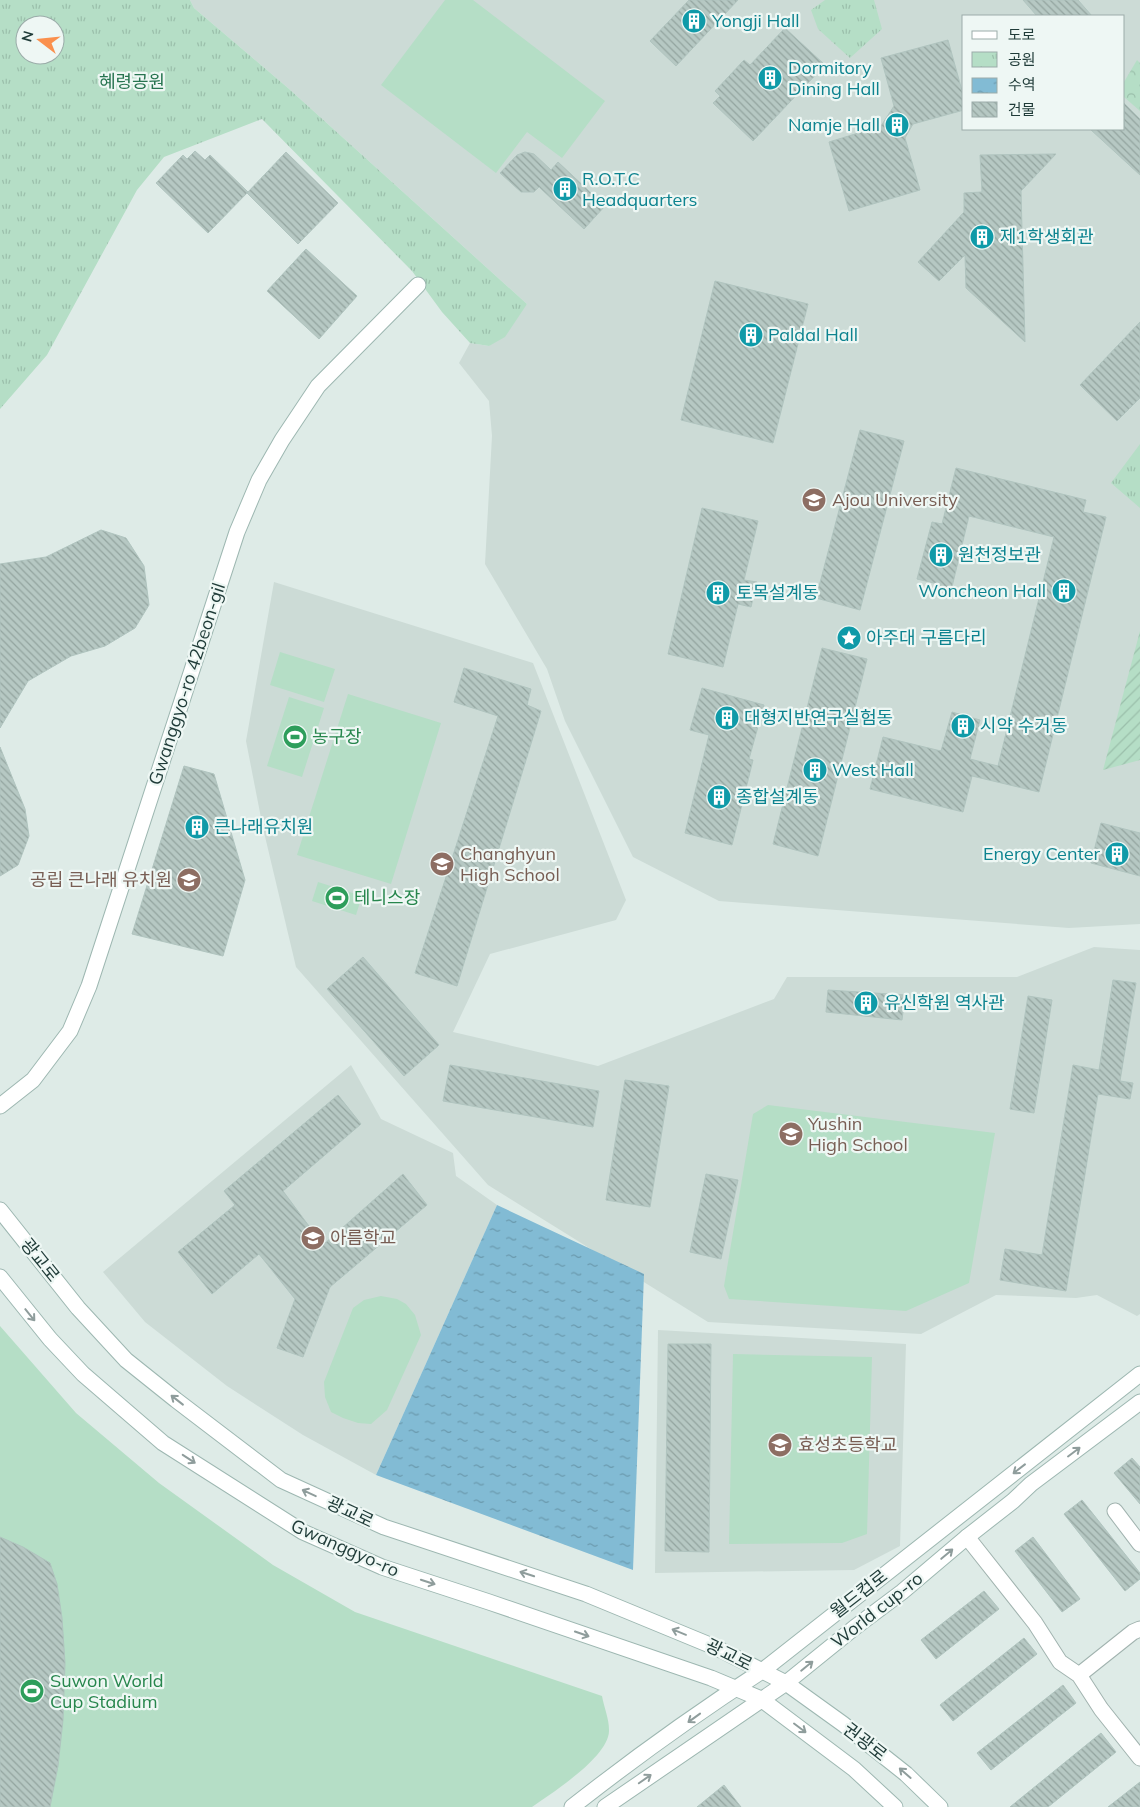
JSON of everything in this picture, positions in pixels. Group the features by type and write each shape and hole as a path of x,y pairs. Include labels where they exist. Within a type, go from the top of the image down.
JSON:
{"street":[{"name":"Gwanggyo-ro 42beon-gil","path":"0,1106 33,1080 70,1031 89,986 237,532 259,480 282,440 318,386 418,285"},
{"name":"광교로","path":"0,1210 78,1308 126,1360 281,1480 384,1527 586,1594 717,1648 786,1683"},
{"name":"Gwanggyo-ro","path":"0,1277 50,1340 83,1374 163,1443 303,1532 382,1568 489,1602 711,1678 761,1699 854,1769 895,1807"},
{"name":"월드컵로","path":"572,1807 734,1689 762,1671 1140,1374"},
{"name":"World cup-ro","path":"605,1807 786,1683 902,1592 1031,1484 1140,1402"},
{"path":"1115,1511 1140,1544"},
{"path":"967,1537 1035,1623 1060,1662 1079,1675 1101,1709 1140,1758"},
{"path":"1079,1675 1133,1632 1140,1629"},
{"name":"권광로","path":"786,1683 843,1724 906,1774 940,1807"}],"shaded area":[{"name":"Ajou University","path":"190,0 1140,0 1140,924 1069,928 719,901 633,857 565,721 547,669 485,564 492,436 489,401 459,363 470,343 489,346 527,304 288,88 194,8"},
{"name":"Yushin High School","path":"274,582 533,663 626,900 616,920 490,954 453,1032 598,1066 774,999 787,977 1017,977 1094,947 1140,950 1140,1314 1137,1316 1097,1295 1076,1298 996,1295 921,1334 708,1322 488,1185 296,967 263,828 246,741"},
{"name":"아름학교","path":"351,1065 381,1119 453,1153 456,1176 497,1205 376,1475 303,1435 227,1386 145,1322 103,1272"},
{"name":"효성초등학교","path":"658,1330 906,1344 900,1546 854,1570 655,1573"}],"green space":[{"name":"혜령공원","path":"0,0 190,0 194,8 288,88 527,304 505,337 489,346 470,343 442,312 412,271 262,119 164,157 137,190 47,355 0,409"},
{"path":"445,0 473,0 605,101 562,158 527,132 496,173 381,85"},
{"path":"825,0 874,0 882,29 850,58 818,29 811,10"},
{"path":"1137,60 1140,63 1140,111 1125,98 1125,80"},
{"path":"1140,444 1140,508 1111,483"},
{"path":"1140,631 1140,760 1103,770"},
{"name":"농구장","path":"280,652 335,669 324,702 270,685"},
{"path":"348,694 441,723 391,884 297,855"},
{"name":"농구장","path":"289,697 324,708 302,777 267,766"},
{"name":"테니스장","path":"318,882 362,896 356,915 312,901"},
{"path":"768,1105 995,1133 969,1283 906,1311 729,1299 724,1286 753,1114"},
{"path":"381,1296 397,1299 406,1304 415,1315 421,1335 387,1410 371,1424 358,1423 331,1412 325,1397 324,1382 353,1308 364,1300"},
{"path":"0,1326 76,1413 159,1483 273,1565 355,1612 602,1696 609,1730 607,1740 600,1751 578,1773 532,1807 0,1807"},
{"path":"733,1354 872,1357 867,1534 842,1543 729,1544"}],"water":[{"path":"497,1205 644,1274 633,1570 376,1475"}],"building":[{"name":"Yongji Hall","path":"689,0 738,0 676,66 650,41"},
{"path":"1023,0 1078,0 1091,15 1036,15"},
{"name":"Dormitory Dining Hall","path":"785,28 825,65 753,141 713,103 720,96 715,91 744,60 750,65"},
{"name":"Namje Hall","path":"948,40 962,91 962,111 913,124 905,138 920,190 849,211 829,142 881,126 894,106 881,58"},
{"path":"1125,104 1140,119 1140,175 1091,130 1125,130"},
{"path":"195,151 205,160 210,155 248,192 208,233 156,183 183,155 187,159"},
{"path":"286,152 338,203 298,244 247,193"},
{"name":"R.O.T.C Headquarters","path":"525,152 534,154 551,170 558,162 605,206 584,229 539,187 534,192 521,192 500,173 517,155"},
{"name":"제1학생회관","path":"1056,154 1021,191 1025,342 966,288 965,255 939,281 918,262 964,212 964,193 982,192 980,155"},
{"path":"306,249 357,296 319,339 267,291"},
{"name":"Paldal Hall","path":"715,281 808,304 773,443 681,420"},
{"path":"1140,322 1140,398 1117,421 1080,385"},
{"path":"860,430 904,441 860,610 816,598"},
{"name":"Woncheon Hall","path":"956,468 1086,500 1083,512 1106,517 1039,792 972,776 963,812 870,789 883,737 941,751 952,712 980,720 970,759 998,766 1054,537 969,516 951,591 938,588 938,584 917,579 932,522 942,524"},
{"name":"토목설계동","path":"702,508 758,521 744,580 757,582 751,607 738,604 723,667 668,654"},
{"path":"101,530 126,538 144,566 149,605 135,628 105,646 71,656 28,681 0,728 0,564 46,557"},
{"name":"West Hall","path":"822,648 867,659 818,856 773,844"},
{"path":"464,668 531,689 527,705 541,711 457,986 415,973 498,716 454,702"},
{"path":"702,688 764,705 749,759 753,760 732,845 685,833 709,735 690,730"},
{"path":"0,747 25,809 29,836 18,865 0,876"},
{"name":"큰나래유치원","path":"184,766 214,774 245,880 223,956 132,934"},
{"name":"Energy Center","path":"1101,823 1140,833 1140,876 1091,863"},
{"path":"363,957 439,1045 404,1076 327,989"},
{"path":"1113,980 1136,983 1120,1081 1133,1083 1130,1099 1098,1094 1066,1291 1000,1280 1005,1249 1042,1255 1073,1065 1099,1070"},
{"name":"유신학원 역사관","path":"828,990 905,995 902,1020 826,1012"},
{"path":"1028,996 1052,1000 1034,1113 1010,1109"},
{"path":"450,1065 599,1091 593,1127 443,1101"},
{"path":"625,1080 669,1086 650,1207 606,1200"},
{"path":"338,1095 361,1124 283,1191 323,1245 403,1174 427,1205 330,1287 303,1357 277,1348 295,1299 259,1254 212,1294 178,1252 235,1205 224,1191"},
{"path":"706,1174 738,1180 721,1259 690,1252"},
{"path":"668,1344 711,1344 709,1552 665,1551"},
{"path":"1132,1458 1140,1467 1140,1504 1114,1473"},
{"path":"1082,1500 1140,1573 1140,1579 1125,1591 1064,1514"},
{"name":"Suwon World Cup Stadium","path":"0,1537 23,1547 50,1563 57,1584 62,1618 65,1663 63,1720 58,1766 50,1807 0,1807"},
{"path":"1033,1537 1080,1599 1062,1612 1015,1551"},
{"path":"984,1591 999,1609 936,1659 921,1640"},
{"path":"1024,1638 1037,1654 953,1721 940,1705"},
{"path":"1063,1685 1076,1703 991,1770 977,1753"},
{"path":"1101,1733 1116,1752 1048,1807 1010,1807"},
{"path":"1140,1782 1140,1807 1108,1807"},
{"path":"724,1785 741,1807 697,1807"}],"place":[{"name":"Yongji Hall","path":"694,21"},
{"name":"Dormitory Dining Hall","path":"770,78"},
{"name":"Namje Hall","path":"897,125"},
{"name":"R.O.T.C Headquarters","path":"565,189"},
{"name":"제1학생회관","path":"982,237"},
{"name":"Paldal Hall","path":"751,335"},
{"name":"Ajou University","path":"814,500"},
{"name":"원천정보관","path":"941,555"},
{"name":"Woncheon Hall","path":"1064,591"},
{"name":"토목설계동","path":"718,593"},
{"name":"아주대 구름다리","path":"849,638"},
{"name":"대형지반연구실험동","path":"727,718"},
{"name":"시약 수거동","path":"963,726"},
{"name":"농구장","path":"295,737"},
{"name":"West Hall","path":"815,770"},
{"name":"종합설계동","path":"719,797"},
{"name":"큰나래유치원","path":"197,827"},
{"name":"Energy Center","path":"1117,854"},
{"name":"Changhyun High School","path":"442,864"},
{"name":"공립 큰나래 유치원","path":"189,880"},
{"name":"테니스장","path":"337,898"},
{"name":"유신학원 역사관","path":"866,1003"},
{"name":"Yushin High School","path":"791,1134"},
{"name":"아름학교","path":"313,1238"},
{"name":"효성초등학교","path":"780,1445"},
{"name":"Suwon World Cup Stadium","path":"32,1691"}]}
